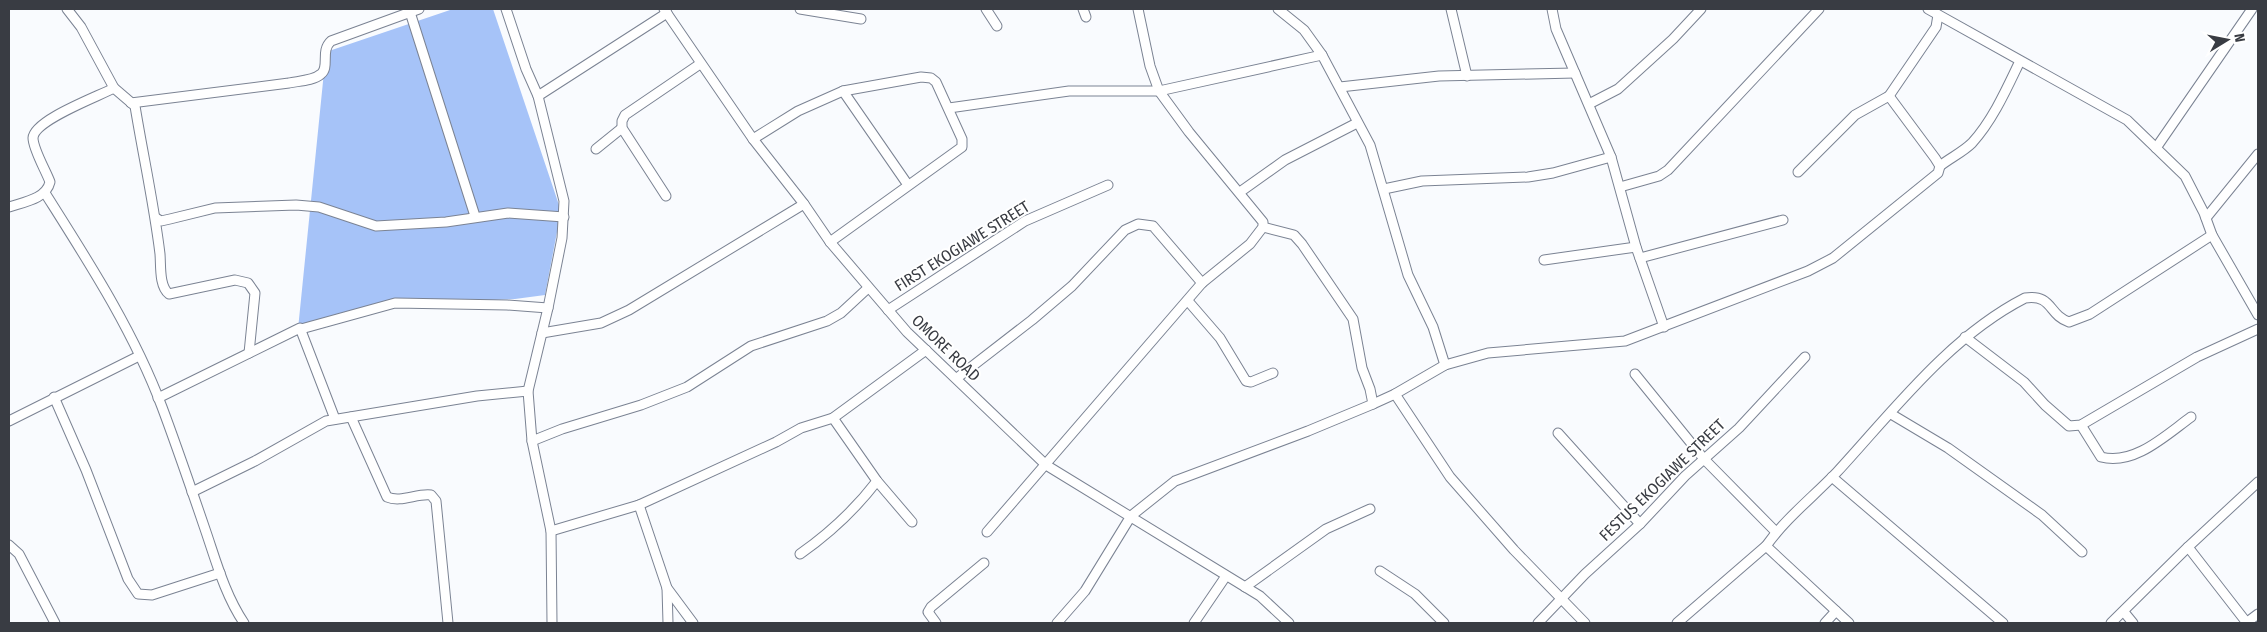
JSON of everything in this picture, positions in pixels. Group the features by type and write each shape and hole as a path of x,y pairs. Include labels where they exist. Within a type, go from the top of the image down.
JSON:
{"street":[{"path":"67,9 81,27 114,88 135,106 150,198 156,218 164,287 169,294 235,280 252,286 255,293 255,306 249,353"},
{"path":"506,9 526,69 538,96 564,201 562,238 548,308 528,391 532,441 550,531 552,623"},
{"path":"800,9 861,19"},
{"path":"986,9 997,26"},
{"path":"987,532 1202,284 1250,244 1261,233 1263,227 1262,222 1240,192 1189,132 1159,91 1150,66 1138,9"},
{"path":"1278,9 1304,30 1322,55 1370,145 1408,275 1432,327 1446,365"},
{"path":"1451,9 1467,76"},
{"path":"1552,9 1556,29 1611,157 1636,246 1664,327"},
{"path":"1589,104 1618,89 1673,39 1701,9"},
{"path":"1620,186 1659,176 1668,170 1819,9"},
{"path":"1928,9 2127,120 2185,176 2206,218 2212,235 2258,315"},
{"path":"2156,148 2243,13 2252,9"},
{"path":"131,103 289,83 312,78 321,74 324,70 324,52 326,45 331,40 413,10 475,216"},
{"path":"538,96 666,11"},
{"name":"OMORE ROAD","path":"666,11 700,64 753,139 804,204 830,242 868,288 926,350 1046,465 1260,596 1289,623"},
{"path":"1798,172 1855,115 1889,96 1936,28 1938,15"},
{"path":"949,108 1069,91 1159,91 1322,55"},
{"path":"1056,623 1085,591 1131,516 1175,481 1308,431 1373,404 1395,394 1446,365 1488,353 1625,341 1808,271 1833,258 1938,173 1940,166 1971,143 1999,103 2020,61"},
{"path":"666,196 622,128 622,121 624,115 700,64"},
{"path":"1340,87 1439,76 1575,73"},
{"path":"753,139 798,111 842,92 921,76 931,78 936,82 962,138 962,147 830,242"},
{"path":"9,207 45,193 50,182 33,142 34,133 44,122 114,88"},
{"path":"842,92 908,185"},
{"path":"1889,96 1940,166"},
{"path":"1240,192 1285,160 1357,123"},
{"path":"596,149 622,128"},
{"path":"2206,218 2241,178 2258,154"},
{"path":"1384,189 1422,181 1528,177 1554,173 1611,157"},
{"name":"FIRST EKOGIAWE STREET","path":"888,310 1025,221 1108,185"},
{"path":"45,193 98,276 139,356 158,398 220,573 237,613 244,623"},
{"path":"542,333 601,323 629,310 804,204"},
{"path":"156,218 161,221 216,208 296,205 319,207 376,226 446,222 475,216 508,214 564,217"},
{"path":"1640,258 1783,220"},
{"path":"957,378 1032,320 1072,286 1125,230 1138,224 1153,226 1202,284"},
{"path":"1263,227 1294,235 1352,319 1362,368 1370,389 1373,404"},
{"path":"1677,623 1766,546 1776,532 1965,336 2025,298 2036,296 2049,303 2060,319 2068,322 2090,314 2212,235"},
{"path":"1544,260 1636,246"},
{"path":"532,441 687,387 751,346 827,320 841,312 868,288"},
{"path":"1188,301 1220,338 1246,381 1250,382 1273,372"},
{"path":"158,398 301,329 395,303 506,305 548,308"},
{"path":"301,329 335,419"},
{"path":"1965,336 2024,382 2045,405 2069,426 2081,424 2198,357 2258,329"},
{"path":"550,531 639,506 776,442 801,428 833,418 926,350"},
{"path":"9,421 139,356"},
{"name":"FESTUS EKOGIAWE STREET","path":"1538,623 1561,598 1640,524 1685,476 1739,428 1805,357"},
{"path":"1635,374 1704,460 1776,532"},
{"path":"192,492 255,461 326,421 476,396 528,391"},
{"path":"1395,394 1450,477 1514,550 1585,623"},
{"path":"54,397 86,470 128,579 138,594 152,595 220,573"},
{"path":"1891,414 1948,448 2042,515 2082,552"},
{"path":"351,416 387,497 393,500 426,494 431,495 436,501 448,623"},
{"path":"2081,424 2101,458 2114,460 2124,459 2154,443 2191,417"},
{"path":"833,418 877,481 912,522"},
{"path":"1558,433 1640,524"},
{"path":"1832,476 2003,623"},
{"path":"800,554 833,531 865,497 877,481"},
{"path":"2111,623 2188,547 2258,482"},
{"path":"639,506 667,588 668,623"},
{"path":"1246,587 1326,530 1370,509"},
{"path":"9,545 19,554 55,623"},
{"path":"1766,546 1849,623"},
{"path":"2188,547 2246,623 2258,614"},
{"path":"936,623 928,612 931,607 984,563"},
{"path":"1380,570 1415,594 1444,623"},
{"path":"1194,623 1226,576"},
{"path":"667,588 693,623"},
{"path":"1825,623 1836,611"},
{"path":"2124,612 2132,623"}],"shaded area":[{"path":"453,9 493,9 561,211 545,295 515,299 395,304 298,329 326,52"}]}
